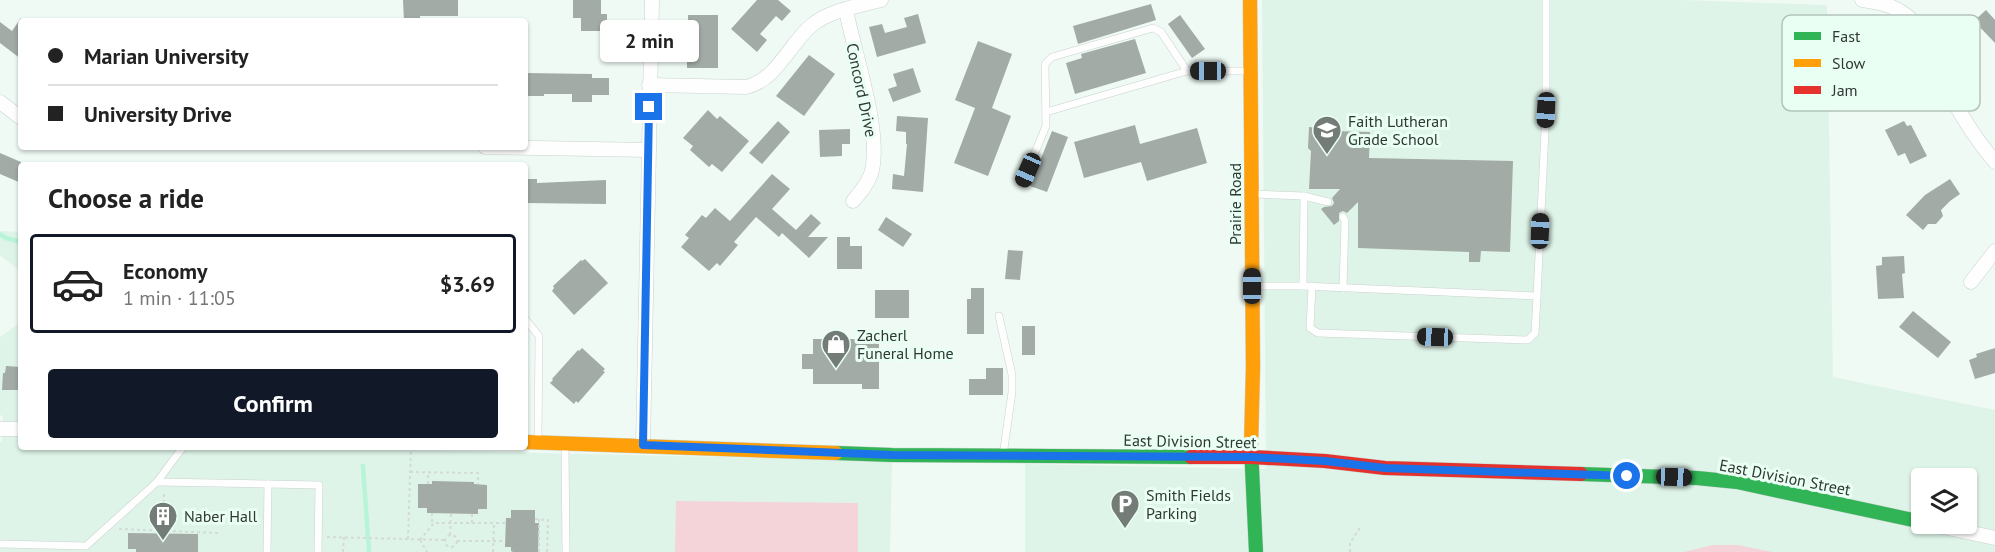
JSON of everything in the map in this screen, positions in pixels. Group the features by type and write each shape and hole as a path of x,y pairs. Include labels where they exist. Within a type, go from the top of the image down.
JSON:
{"street":[{"path":"643,445 652,0"},
{"path":"649,85 746,87 755,85 765,79 812,25 823,17 881,0"},
{"name":"Prairie Road","path":"1250,0 1251,457 1256,552"},
{"path":"1862,0 1884,4 1905,15"},
{"name":"Concord Drive","path":"846,10 873,138 871,174 862,191 853,201"},
{"path":"0,102 18,116"},
{"path":"1960,111 1995,162"},
{"path":"528,148 649,150"},
{"path":"1971,282 1995,251"},
{"path":"0,429 18,429"},
{"name":"East Division Street","path":"531,442 892,455 1251,457 1325,461 1385,468 1707,479 1737,482 1911,520"},
{"path":"1976,534 1995,538"}],"lane":[{"path":"1312,286 1310,328 1318,333 1528,340 1535,333 1546,110 1546,0"},
{"path":"1022,184 1046,126 1045,64 1052,57 1153,28 1161,32 1187,71"},
{"path":"1046,112 1187,71 1251,71"},
{"path":"1252,194 1304,196 1328,202"},
{"path":"1303,286 1304,196"},
{"path":"1343,217 1345,221 1343,288"},
{"path":"1252,286 1312,286 1537,296"},
{"path":"999,316 1012,375 1010,416 1003,456"},
{"path":"528,323 539,336 531,442"},
{"path":"566,443 566,552"},
{"path":"0,544 86,546 157,482 181,450"},
{"path":"157,482 319,485 318,552"},
{"path":"267,552 268,484"}],"path":[{"path":"408,539 411,450"},
{"path":"410,472 478,473 478,484"},
{"path":"428,472 428,484"},
{"path":"159,490 164,491 163,532"},
{"path":"432,513 432,525"},
{"path":"450,535 451,514"},
{"path":"472,514 472,523"},
{"path":"539,552 537,519 548,520 547,552"},
{"path":"120,523 113,529 218,533"},
{"path":"420,540 434,523 506,523"},
{"path":"494,523 494,552"},
{"path":"1350,552 1350,543 1361,526"},
{"path":"444,540 444,537 450,535 454,535 457,540"},
{"path":"319,536 444,540"},
{"path":"344,537 344,552"},
{"path":"420,540 427,552"},
{"path":"444,540 447,547 453,547"},
{"path":"457,540 505,542"},
{"path":"453,552 457,540"}],"shaded area":[{"path":"1262,0 1682,0 1827,5 1827,15 1782,15 1782,111 1829,111 1833,377 1995,410 1995,552 1025,552 1025,464 1266,469"},
{"path":"0,231 18,232 18,270 0,255"},
{"path":"18,324 18,450 409,450 892,461 890,552 0,552 0,442 2,442 3,416 0,415 0,337"},
{"path":"676,501 858,503 858,552 675,552"},
{"path":"1713,545 1738,545 1772,552 1684,552"}],"building":[{"path":"403,0 458,0 458,16 404,18"},
{"path":"573,0 601,0 601,14 607,14 607,31 581,31 581,18 573,18"},
{"path":"757,0 778,0 791,11 782,21 776,16 760,34 767,40 757,52 731,29"},
{"path":"1151,4 1156,20 1078,44 1073,26"},
{"path":"1986,10 1995,20 1995,43 1980,27 1980,16"},
{"path":"918,14 926,43 877,57 869,27 882,24 885,33 907,27 904,18"},
{"path":"688,15 718,15 718,68 687,68 687,52 697,52 697,30 688,30"},
{"path":"1180,15 1205,49 1192,58 1168,24"},
{"path":"0,22 12,31 18,22 18,57 0,43"},
{"path":"1135,39 1146,73 1075,94 1066,63 1082,58 1081,54"},
{"path":"978,41 1012,54 992,108 1011,116 988,176 954,163 975,108 955,100"},
{"path":"809,55 835,74 804,116 776,96"},
{"path":"913,68 921,92 893,102 888,89 897,86 893,74"},
{"path":"528,73 592,74 592,78 609,78 609,95 592,95 592,102 572,102 572,94 544,94 544,96 528,96"},
{"path":"708,110 717,119 720,116 749,141 722,172 712,164 709,167 690,150 693,146 683,138"},
{"path":"897,116 928,118 923,192 892,189 893,174 904,176 907,144 906,132 896,131"},
{"path":"778,121 790,132 762,164 749,153"},
{"path":"1904,121 1907,126 1911,125 1927,156 1910,164 1905,153 1898,156 1885,130"},
{"path":"1135,125 1140,144 1197,128 1207,163 1147,181 1141,162 1084,178 1074,142"},
{"name":"Faith Lutheran Grade School","path":"1309,127 1332,131 1370,132 1369,158 1513,161 1510,252 1481,251 1480,262 1469,262 1469,252 1358,248 1358,202 1347,213 1343,211 1339,213 1339,221 1334,225 1321,209 1332,206 1334,203 1332,198 1340,189 1309,189 1311,151 1308,148"},
{"path":"850,129 850,144 842,144 842,156 820,157 819,130"},
{"path":"1052,131 1068,137 1047,192 1030,186"},
{"path":"0,153 21,162 18,162 18,182 0,174"},
{"path":"772,174 790,189 772,209 796,230 811,214 821,223 808,237 828,237 809,258 782,233 779,237 756,217 734,242 738,245 720,266 717,263 709,271 681,247 689,238 685,235 702,215 706,218 715,208 730,221"},
{"path":"528,179 537,179 537,183 606,180 606,204 528,203"},
{"path":"1950,179 1960,194 1941,210 1943,216 1936,224 1928,224 1923,230 1906,215 1925,195"},
{"path":"886,217 912,234 903,247 878,230"},
{"path":"837,237 850,237 850,246 862,246 862,269 837,269"},
{"path":"1008,250 1023,251 1020,280 1005,279"},
{"path":"1904,256 1905,273 1902,274 1904,298 1878,299 1876,266 1882,265 1882,257"},
{"path":"585,259 608,283 574,315 552,291 553,286 581,260"},
{"path":"971,288 984,288 984,334 967,334 967,299 971,299"},
{"path":"875,290 909,290 909,318 875,318"},
{"path":"1913,311 1951,342 1938,358 1899,327"},
{"path":"1022,326 1035,326 1035,355 1022,355"},
{"path":"868,336 879,336 879,389 862,389 862,384 813,384 813,369 802,369 802,354 813,354 813,339 868,339"},
{"path":"582,348 605,369 603,371 605,372 578,403 576,401 574,404 550,383"},
{"path":"1995,348 1995,373 1975,379 1969,360 1977,357 1976,354"},
{"path":"6,366 18,367 18,390 2,390 3,373 5,373"},
{"path":"986,368 1003,368 1003,395 969,395 969,379 986,379"},
{"path":"432,481 474,482 474,484 487,485 487,509 478,509 478,514 427,513 427,508 418,508 418,484 432,484"},
{"path":"511,510 535,510 535,523 539,523 538,552 513,552 511,547 505,547 506,518 511,518"},
{"name":"Naber Hall","path":"128,533 198,534 198,552 136,552 136,549 128,549"}],"waterway":[{"path":"0,234 18,241"},
{"path":"363,466 369,552"}],"traffic: fast":[{"path":"1251,447 1256,552"},
{"path":"836,453 1191,457"},
{"path":"1581,474 1697,478 1737,482 1911,520"}],"traffic: slow":[{"path":"1250,0 1253,367 1251,447"},
{"path":"528,442 836,453"}],"traffic: jam":[{"path":"1191,457 1251,457 1325,461 1385,468 1581,474"}],"place":[{"name":"Faith Lutheran Grade School","path":"1327,156"},
{"name":"Zacherl Funeral Home","path":"836,370"},
{"name":"Smith Fields Parking","path":"1125,530"},
{"name":"Naber Hall","path":"163,542"}],"route":[{"path":"649,107 643,445 892,455 1251,457 1325,461 1385,468 1627,476"}]}
